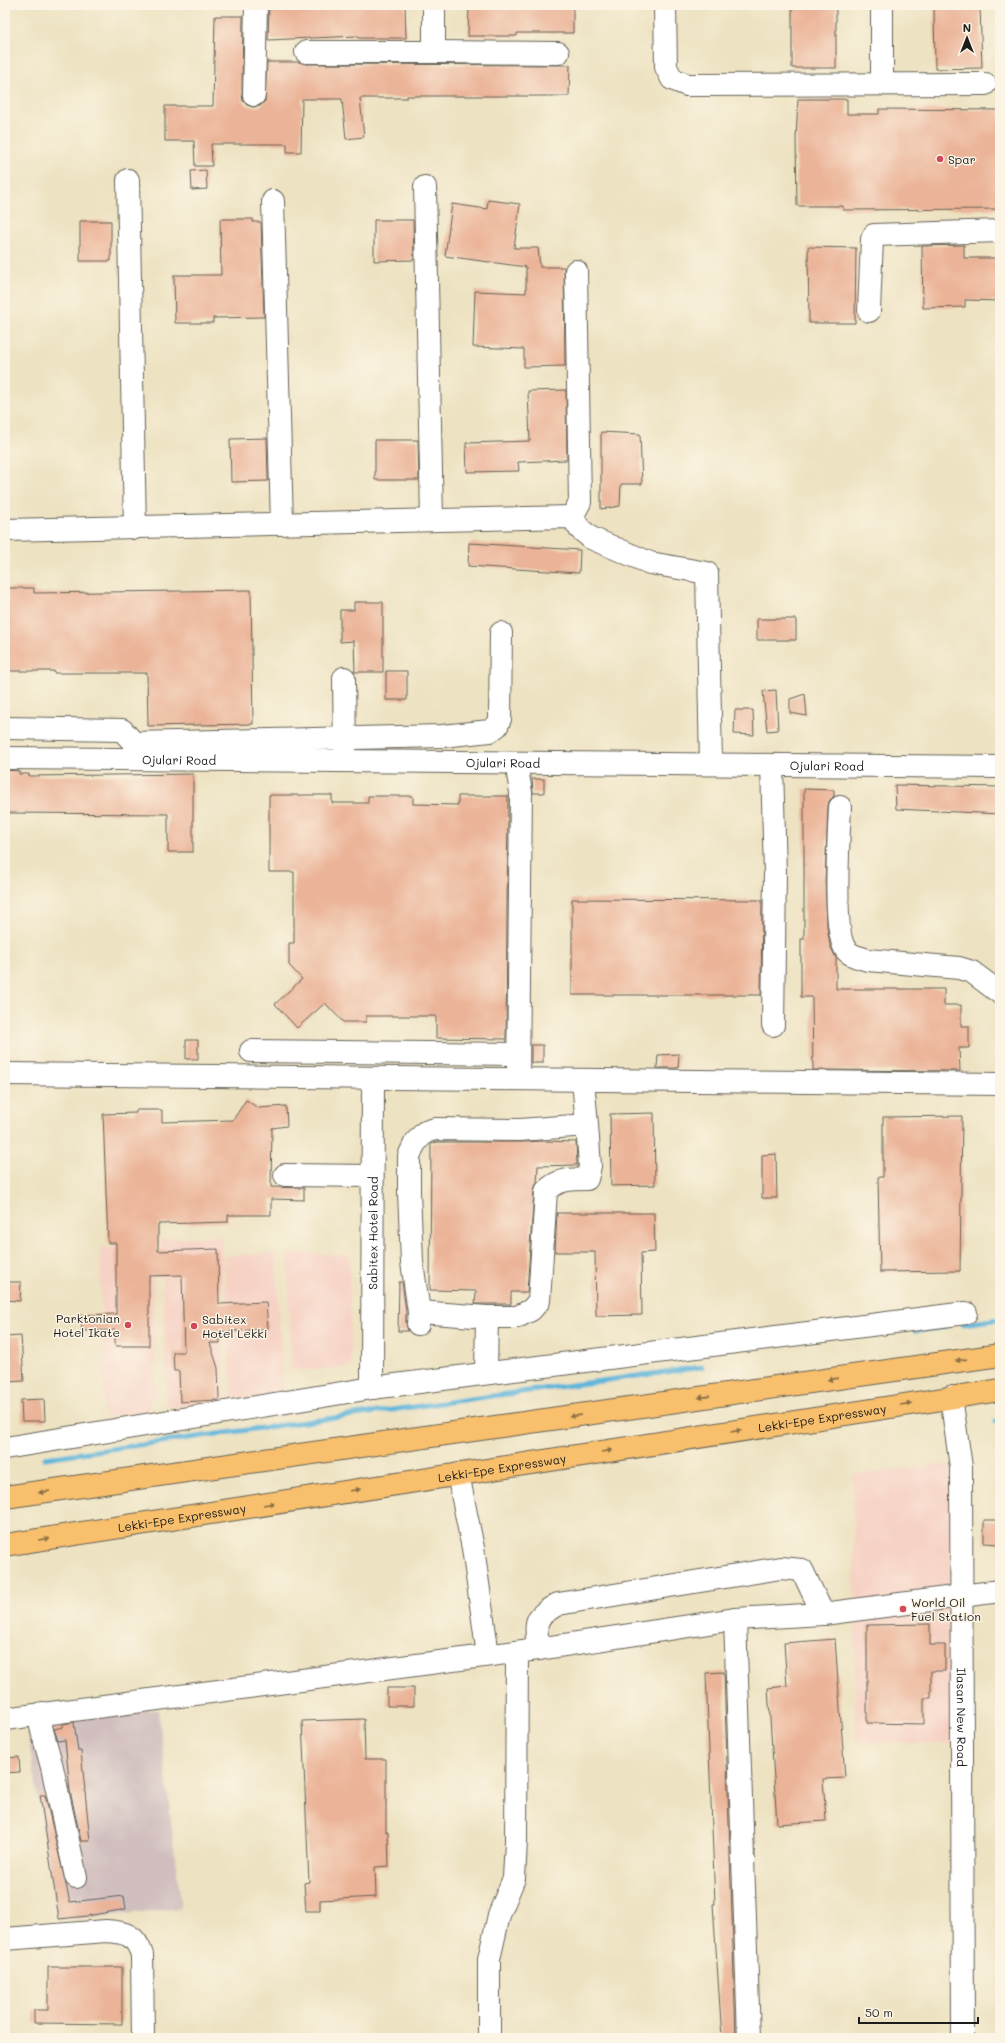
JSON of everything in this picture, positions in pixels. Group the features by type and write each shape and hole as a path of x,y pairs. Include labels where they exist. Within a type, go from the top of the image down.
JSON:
{"highway":[{"path":"5,1497 1000,1355"},
{"name":"Lekki-Epe Expressway","path":"5,1545 1000,1390"},
{"path":"5,1512 143,1491 180,1472"}],"street":[{"path":"254,95 256,5"},
{"path":"434,5 434,52"},
{"path":"665,5 666,67 672,79 687,85 986,84"},
{"path":"882,5 882,84"},
{"path":"306,52 558,53"},
{"path":"128,180 134,528"},
{"path":"425,188 432,519"},
{"path":"273,202 282,524"},
{"path":"869,311 872,239 874,235 1000,231"},
{"path":"572,517 580,502 576,271"},
{"path":"5,530 134,528 432,519 572,517"},
{"path":"572,517 580,529 591,538 644,560 707,573 711,764"},
{"path":"5,728 122,730 134,743 442,736 490,731 497,726 500,719 501,632"},
{"path":"344,678 346,761"},
{"name":"Ojulari Road","path":"5,758 1000,767"},
{"path":"516,762 521,792 518,1079"},
{"path":"772,765 775,873 773,1025"},
{"path":"840,807 838,881 840,930 842,943 847,951 856,957 868,960 965,970 982,978 1000,992"},
{"path":"251,1051 518,1054"},
{"path":"5,1074 1000,1084"},
{"name":"Sabitex Hotel Road","path":"372,1388 373,1078"},
{"path":"583,1080 587,1125 590,1166 587,1179 569,1179 553,1184 546,1191 539,1301 531,1310 517,1317 419,1318 412,1262 409,1156 415,1143 425,1132 435,1129 520,1130 587,1125"},
{"path":"285,1175 372,1176"},
{"path":"5,1448 372,1388 966,1313"},
{"path":"486,1373 487,1317"},
{"name":"Ilasan New Road","path":"951,1397 961,1467 963,2038"},
{"path":"458,1474 473,1548 488,1655"},
{"path":"538,1649 536,1623 540,1615 558,1604 781,1568 802,1570 823,1614"},
{"path":"5,1719 538,1649 735,1619 823,1614 1000,1591"},
{"path":"735,1619 750,2038"},
{"path":"488,2038 489,1959 499,1915 514,1878 516,1842 516,1652"},
{"path":"42,1713 41,1727 52,1767 76,1877"},
{"path":"5,1939 106,1931 119,1932 131,1936 139,1945 142,1955 143,2038"}],"shaded area":[{"name":"Sabitex Hotel Lekki","path":"222,1236 223,1389 225,1403 167,1407 161,1239"},
{"name":"Parktonian Hotel Ikate","path":"100,1247 152,1249 156,1399 149,1400 149,1415 104,1416"},
{"path":"995,1252 1000,1252 1000,1298 997,1298"},
{"path":"275,1253 284,1397 232,1400 224,1256"},
{"path":"288,1253 349,1255 351,1368 291,1370"},
{"name":"World Oil Fuel Station","path":"951,1463 951,1744 856,1742 853,1475"},
{"path":"158,1709 181,1908 58,1921 27,1730 47,1727 47,1723"}],"building":[{"path":"269,5 405,5 406,38 358,38 358,36 268,40"},
{"path":"469,5 573,5 573,33 517,33 517,36 468,36"},
{"path":"792,5 836,5 836,68 792,68"},
{"path":"934,5 980,5 982,68 935,69"},
{"path":"215,16 243,16 242,95 243,101 247,105 253,107 260,106 265,101 267,62 299,62 306,64 570,65 569,96 407,96 407,98 360,98 364,137 346,139 342,99 302,99 301,152 287,152 287,144 211,144 212,166 195,166 194,141 165,141 165,106 213,106"},
{"path":"798,99 847,99 847,114 879,114 879,109 1000,110 1000,209 843,210 843,206 797,206 796,138"},
{"path":"206,170 207,189 192,190 191,171"},
{"path":"488,200 520,204 514,248 538,248 540,267 564,267 565,366 524,367 524,349 473,347 475,291 526,293 526,267 445,256 452,204 487,209"},
{"path":"220,219 253,219 253,222 261,222 264,317 213,318 213,323 175,323 174,275 221,275"},
{"path":"374,220 413,220 414,260 374,261"},
{"path":"80,221 111,221 111,261 80,261"},
{"path":"964,245 964,258 1000,258 1000,301 965,300 965,307 923,308 922,246"},
{"path":"808,247 856,248 855,323 809,323"},
{"path":"566,390 567,460 518,462 519,471 467,472 466,443 530,441 528,391"},
{"path":"601,432 640,434 642,484 621,484 620,506 601,509"},
{"path":"267,438 268,481 231,482 230,439"},
{"path":"375,440 418,440 419,480 375,480"},
{"path":"469,543 580,550 579,573 468,566"},
{"path":"8,588 34,588 34,593 251,590 253,724 148,726 147,673 54,673 54,671 8,671"},
{"path":"354,602 383,602 383,672 355,672 354,641 340,642 340,610 354,610"},
{"path":"757,619 796,619 796,640 757,640"},
{"path":"386,671 407,671 407,700 386,700"},
{"path":"776,690 778,730 767,731 763,691"},
{"path":"805,694 807,716 790,713 790,699"},
{"path":"735,710 753,710 754,735 734,734"},
{"path":"5,770 19,771 19,774 29,774 29,776 193,774 193,852 168,852 168,814 5,813"},
{"path":"532,779 544,779 544,793 533,793"},
{"path":"895,785 1000,787 1000,814 896,809"},
{"path":"804,789 834,790 834,796 829,801 828,806 825,882 827,926 830,945 836,958 836,989 944,989 944,1005 961,1005 961,1026 969,1026 969,1048 959,1048 960,1071 813,1070 812,997 801,997 801,939 804,939"},
{"path":"269,795 332,795 332,803 368,803 368,796 413,796 413,804 458,805 458,796 508,796 506,1039 436,1038 436,1016 366,1016 366,1022 343,1022 325,1003 297,1028 275,1004 302,979 289,965 289,943 294,943 294,872 269,872"},
{"path":"572,899 762,900 761,995 572,995"},
{"path":"186,1040 198,1040 198,1059 186,1059"},
{"path":"531,1045 543,1045 543,1063 531,1063"},
{"path":"679,1054 678,1068 657,1068 658,1055"},
{"path":"246,1100 258,1108 286,1106 287,1126 272,1128 271,1187 304,1188 304,1200 271,1199 271,1215 228,1215 228,1222 158,1224 158,1251 218,1249 219,1304 266,1302 268,1329 220,1332 220,1343 210,1343 218,1368 219,1400 180,1402 179,1371 174,1371 173,1352 184,1352 182,1275 149,1276 149,1346 115,1346 115,1330 82,1331 81,1315 116,1314 116,1243 108,1243 103,1114 136,1113 136,1110 162,1110 162,1122 233,1120"},
{"path":"654,1113 655,1185 611,1186 610,1114"},
{"path":"962,1116 960,1271 880,1272 878,1177 883,1177 883,1117"},
{"path":"437,1142 576,1142 577,1165 538,1166 537,1182 534,1190 527,1292 511,1292 511,1304 475,1304 476,1291 430,1290 431,1144"},
{"path":"776,1154 777,1198 762,1198 762,1155"},
{"path":"557,1213 654,1213 655,1252 641,1253 642,1315 596,1316 595,1252 555,1252"},
{"path":"5,1282 21,1282 20,1301 5,1300"},
{"path":"399,1282 402,1282 408,1331 398,1331"},
{"path":"21,1336 24,1381 7,1382 5,1337"},
{"path":"44,1399 45,1421 22,1421 21,1400"},
{"path":"984,1520 1000,1520 1000,1544 984,1543"},
{"path":"930,1624 930,1645 945,1645 945,1671 931,1671 931,1698 924,1698 924,1724 867,1723 867,1625"},
{"path":"835,1639 845,1778 823,1779 826,1821 777,1824 768,1688 787,1686 784,1643"},
{"path":"724,1672 736,2038 722,2038 713,1904 715,1904 706,1673"},
{"path":"387,1688 414,1688 414,1706 387,1706"},
{"path":"364,1719 365,1759 386,1759 386,1832 388,1832 389,1866 375,1867 376,1897 320,1900 320,1911 306,1911 304,1883 309,1882 302,1721"},
{"path":"74,1722 78,1751 81,1751 90,1841 81,1841 70,1791 65,1740 58,1741 54,1729 63,1727 63,1724"},
{"path":"19,1757 20,1772 5,1773 5,1758"},
{"path":"40,1795 45,1795 70,1902 124,1896 126,1909 59,1919"},
{"path":"48,1967 122,1967 122,2024 34,2023 34,2010 48,2010"}],"waterway":[{"path":"963,1324 1000,1319"},
{"path":"915,1331 945,1327"},
{"path":"45,1458 702,1367"},
{"path":"996,1422 1000,1421"}],"place":[{"name":"Spar","path":"940,159"},
{"name":"Parktonian Hotel Ikate","path":"128,1325"},
{"name":"Sabitex Hotel Lekki","path":"194,1326"},
{"name":"World Oil Fuel Station","path":"903,1609"}]}
